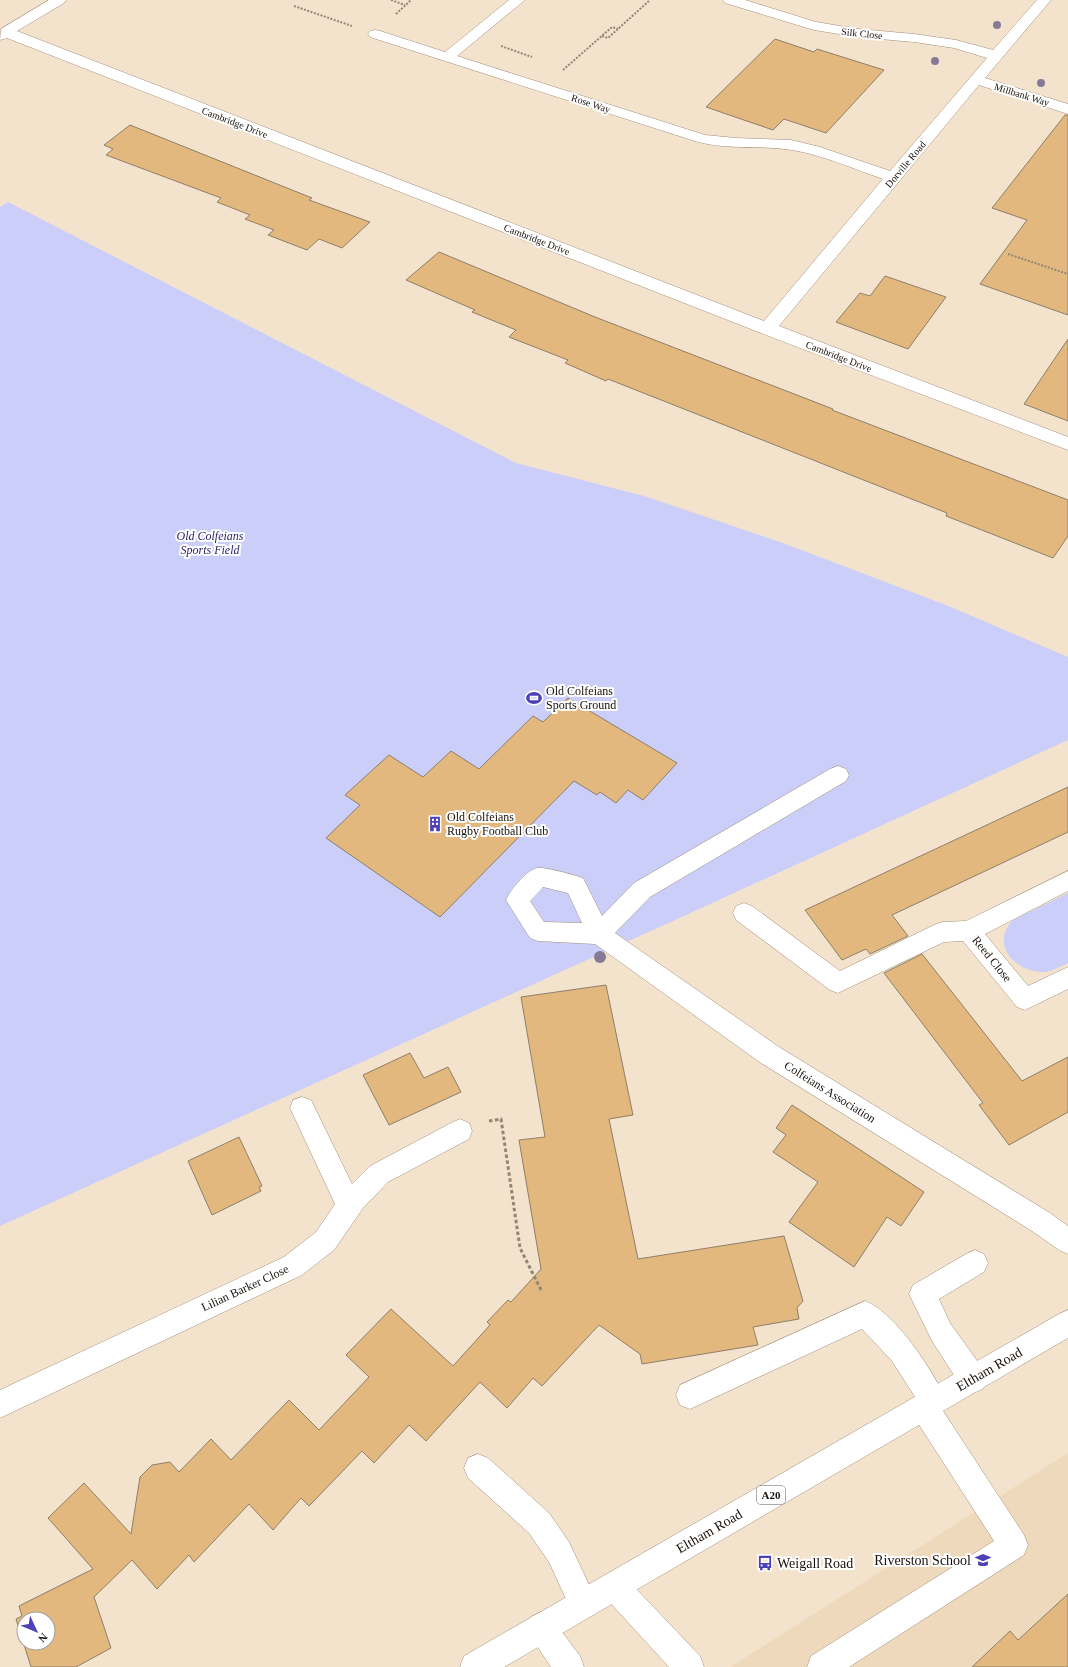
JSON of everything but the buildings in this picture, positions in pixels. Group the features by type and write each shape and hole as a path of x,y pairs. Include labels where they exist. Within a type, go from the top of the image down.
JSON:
{"main road":[{"path":"3,34 59,0"},
{"path":"448,56 518,0"},
{"name":"Silk Close","path":"730,0 814,26 858,34 914,38 956,44 997,56"},
{"name":"Dorville Road","path":"767,329 894,176 1044,0"},
{"name":"Cambridge Drive","path":"3,34 1068,444"},
{"name":"Rose Way","path":"375,34 448,56 542,88 702,139 736,143 791,145 815,150 894,176"},
{"name":"Millbank Way","path":"977,80 1068,109"},
{"name":"Colfeians Association","path":"838,775 642,890 599,934 770,1055 1068,1240"},
{"name":"Reed Close","path":"1068,880 969,930 1025,1000 1068,977"},
{"path":"744,913 838,983 942,932 969,930"},
{"path":"302,1108 349,1206"},
{"name":"Lilian Barker Close","path":"0,1404 293,1266 325,1241 354,1199 379,1174 460,1131"},
{"path":"973,1379 944,1336 922,1294 975,1263"},
{"path":"690,1395 865,1314 902,1351 928,1404 1014,1545 822,1667"},
{"name":"Eltham Road","path":"475,1667 1068,1323"},
{"path":"478,1468 538,1523 559,1552 583,1604"},
{"path":"614,1586 689,1667"},
{"path":"542,1628 569,1667"}],"path":[{"path":"391,0 405,5"},
{"path":"602,36 608,38 650,0"},
{"path":"294,6 375,34"},
{"path":"542,88 612,27 618,29"},
{"path":"473,36 536,58"},
{"path":"1008,254 1068,274"},
{"path":"460,1131 471,1125 501,1119 520,1248 541,1290"}],"shaded area":[{"name":"Riverston School","path":"1068,1453 1068,1667 730,1667"}],"green space":[{"name":"Old Colfeians Sports Field","path":"8,202 516,463 644,496 783,543 951,607 1068,657 1068,740 0,1226 0,207"},
{"path":"1068,893 1068,963 1059,968 1045,972 1022,967 1008,955 1004,938 1006,929 1013,920"}],"place":[{"name":"Old Colfeians Sports Ground","path":"534,698"},
{"name":"Old Colfeians Rugby Football Club","path":"435,824"},
{"name":"Riverston School","path":"983,1560"},
{"name":"Weigall Road","path":"765,1563"}]}
